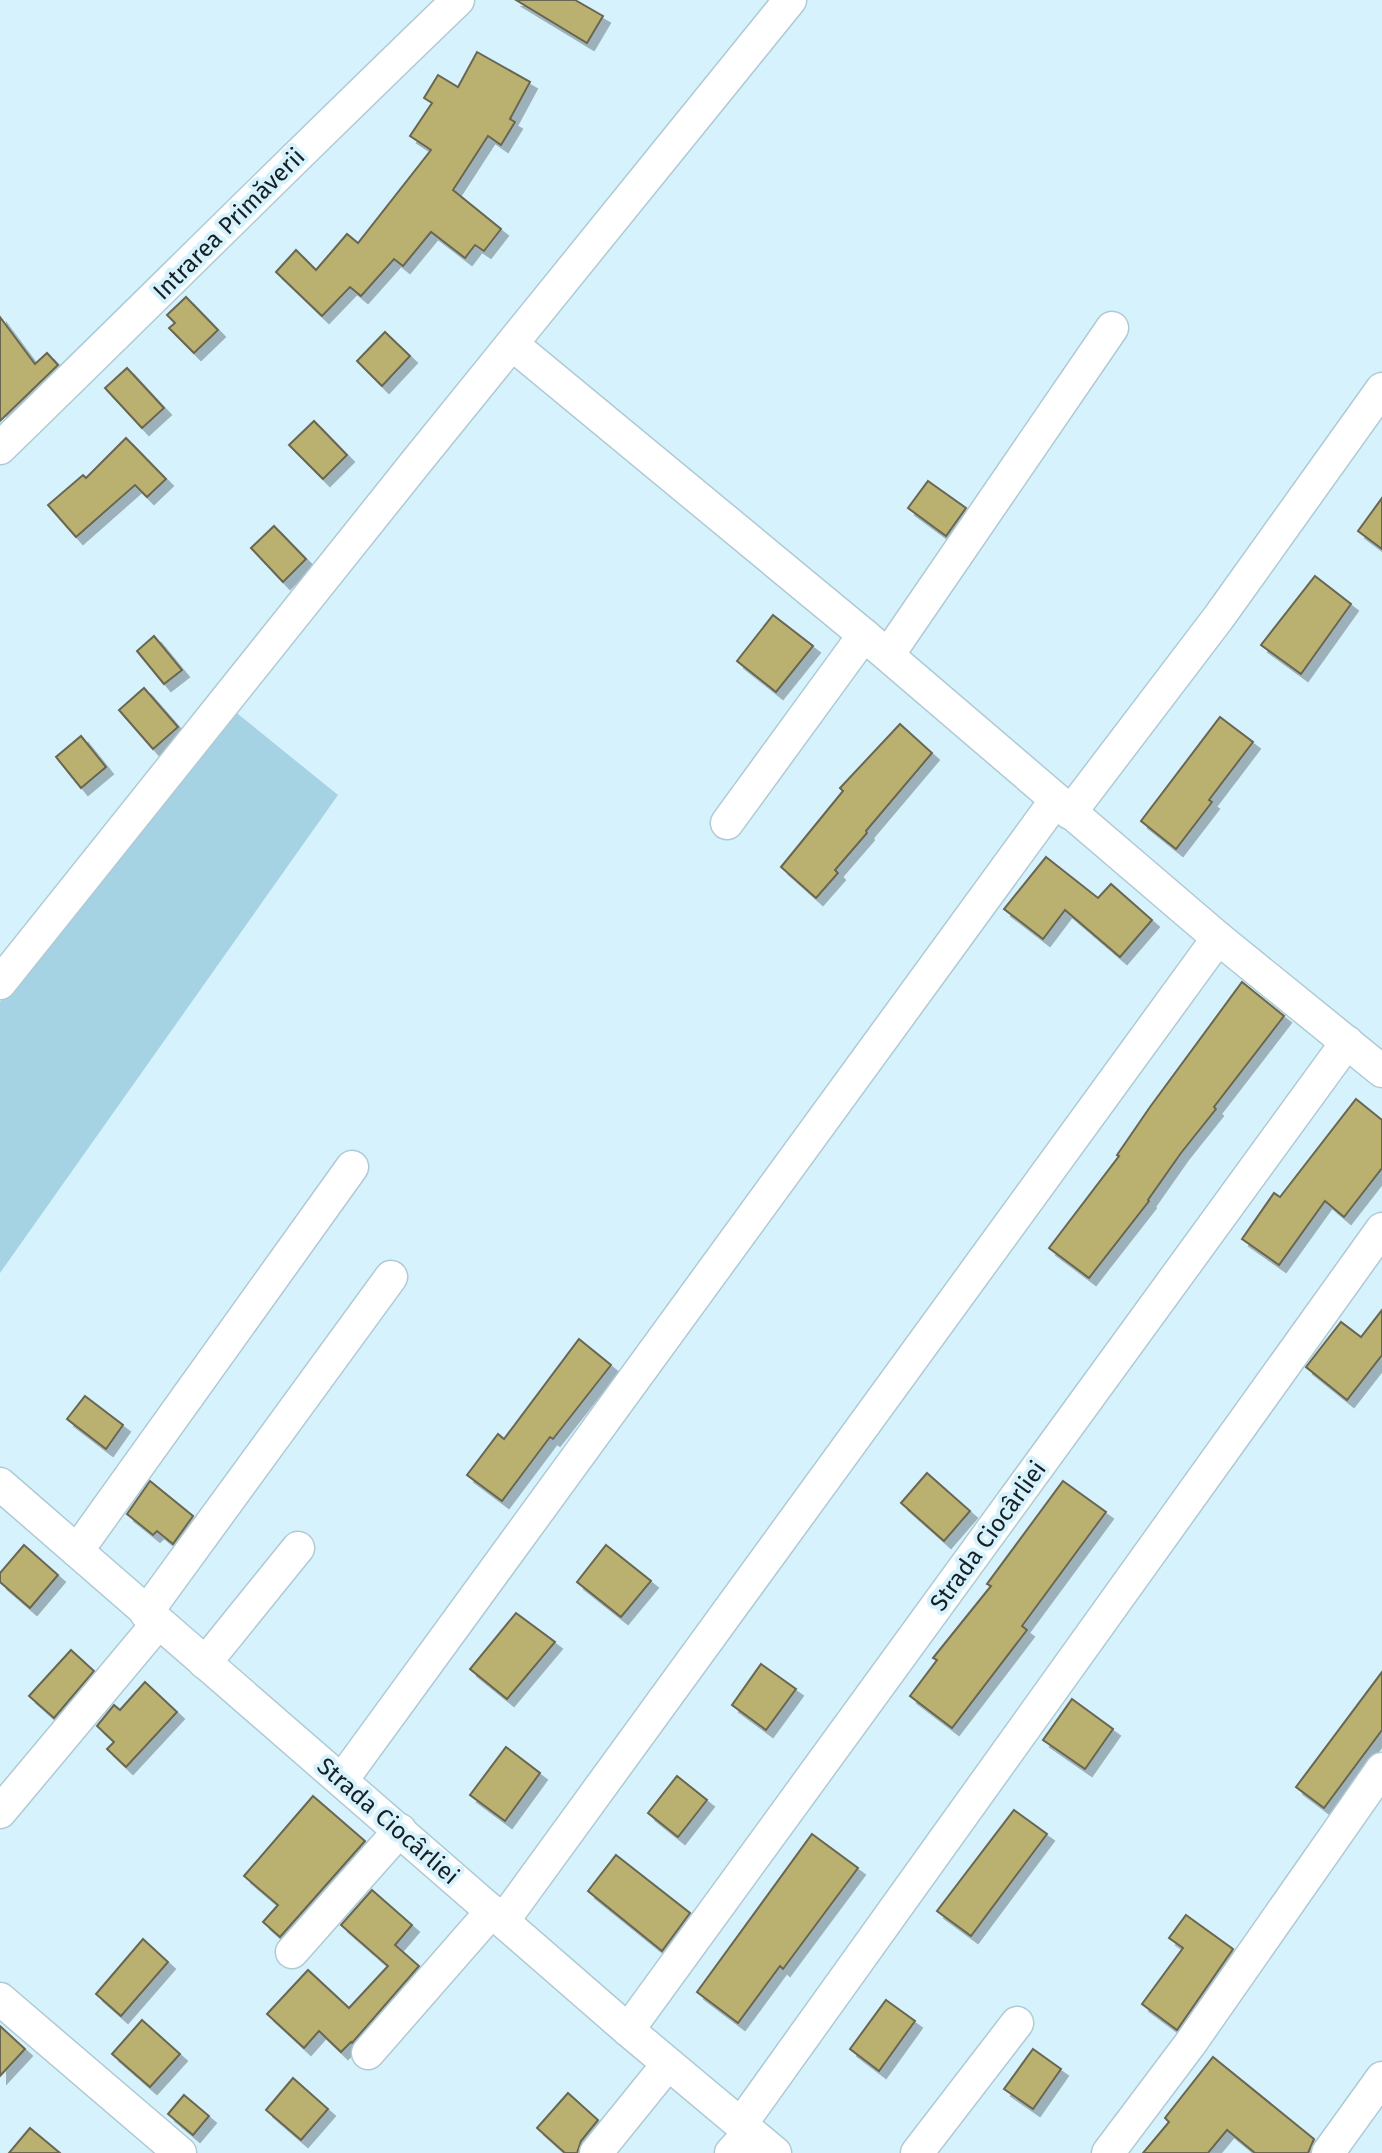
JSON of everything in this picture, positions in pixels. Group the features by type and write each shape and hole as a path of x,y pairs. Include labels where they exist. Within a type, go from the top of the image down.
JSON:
{"street":[{"name":"Intrarea Primăverii","path":"0,448 458,0"},
{"path":"0,983 790,0"},
{"path":"727,823 876,645 1112,328"},
{"path":"512,344 876,645 1218,938 1382,1071"},
{"path":"342,1780 1063,806 1219,617 1382,389"},
{"path":"368,2053 497,1916 1218,938"},
{"name":"Strada Ciocârliei","path":"628,2030 1347,1042"},
{"path":"77,1551 352,1167"},
{"path":"741,2136 1382,1229"},
{"path":"0,1812 152,1618 391,1277"},
{"name":"Strada Ciocârliei","path":"0,1484 668,2064 741,2136 775,2153"},
{"path":"205,1663 298,1548"},
{"path":"1108,2153 1190,2044 1382,1769"},
{"path":"292,1952 400,1830"},
{"path":"0,1999 180,2153"},
{"path":"917,2153 1017,2023"},
{"path":"596,2153 668,2064"},
{"path":"1328,2153 1382,2078"}],"shaded area":[{"path":"233,710 338,795 0,1273 0,1002"}],"building":[{"path":"516,0 575,0 603,16 587,43"},
{"path":"477,52 530,82 510,119 515,122 501,145 488,136 453,190 501,229 484,251 475,245 465,258 431,232 403,266 394,259 361,296 350,287 322,316 276,272 296,250 316,270 347,234 358,243 431,150 410,136 432,103 424,98 438,75 458,87"},
{"path":"186,297 218,330 194,353 169,328 175,323 167,315"},
{"path":"0,317 35,364 47,353 58,365 0,421"},
{"path":"385,332 410,356 382,386 357,361"},
{"path":"127,368 164,408 142,428 105,388"},
{"path":"314,421 347,455 323,479 289,445"},
{"path":"126,438 166,479 147,497 135,485 76,537 48,505 83,475 86,478"},
{"path":"928,481 966,508 946,536 908,508"},
{"path":"1382,498 1382,549 1358,531"},
{"path":"274,526 306,559 283,582 251,548"},
{"path":"1315,576 1351,604 1301,674 1261,645"},
{"path":"773,615 813,646 776,692 737,661"},
{"path":"154,636 182,670 164,684 137,651"},
{"path":"144,688 178,727 153,749 119,710"},
{"path":"1220,717 1253,742 1176,849 1141,821"},
{"path":"900,724 932,753 866,831 835,870 838,873 816,898 781,867 843,791 840,788"},
{"path":"81,736 106,767 81,788 56,757"},
{"path":"1046,857 1098,898 1111,884 1152,920 1120,957 1065,910 1043,939 1004,909"},
{"path":"1242,982 1284,1016 1089,1278 1049,1248 1119,1156 1150,1107"},
{"path":"1356,1099 1382,1120 1382,1168 1344,1217 1325,1201 1279,1265 1242,1239 1274,1193 1280,1197"},
{"path":"1382,1310 1382,1355 1347,1400 1306,1367 1341,1322 1361,1337"},
{"path":"579,1339 611,1365 553,1439 550,1437 502,1501 467,1475 498,1434 504,1439"},
{"path":"85,1396 123,1425 106,1449 67,1419"},
{"path":"927,1473 970,1511 944,1541 901,1503"},
{"path":"150,1481 193,1516 173,1544 157,1531 153,1535 127,1514"},
{"path":"1063,1481 1106,1512 1022,1626 1027,1630 952,1728 910,1696 937,1660 933,1658 991,1586 987,1584"},
{"path":"24,1545 58,1575 30,1608 0,1582 0,1573"},
{"path":"606,1545 651,1581 621,1617 577,1582"},
{"path":"516,1613 555,1642 507,1699 470,1669"},
{"path":"71,1650 94,1671 54,1718 29,1696"},
{"path":"761,1664 796,1689 766,1730 732,1705"},
{"path":"1382,1672 1382,1730 1324,1808 1296,1787"},
{"path":"145,1682 177,1712 126,1767 107,1749 114,1742 97,1726 114,1705 120,1710"},
{"path":"1072,1699 1113,1729 1085,1769 1043,1740"},
{"path":"506,1747 540,1773 505,1821 470,1795"},
{"path":"677,1776 707,1800 678,1837 648,1813"},
{"path":"313,1796 365,1841 280,1937 263,1922 278,1905 244,1876"},
{"path":"1014,1810 1047,1834 971,1936 937,1911"},
{"path":"812,1834 858,1868 783,1969 780,1966 738,2023 697,1992"},
{"path":"616,1855 690,1913 662,1951 588,1891"},
{"path":"372,1890 412,1925 395,1945 419,1966 341,2052 319,2031 304,2048 267,2014 308,1970 349,2008 388,1966 341,1925"},
{"path":"1186,1915 1233,1949 1177,2030 1142,2004 1183,1948 1169,1938"},
{"path":"143,1939 168,1962 121,2016 96,1994"},
{"path":"886,2000 915,2021 879,2071 850,2049"},
{"path":"142,2020 180,2054 150,2087 112,2054"},
{"path":"0,2026 25,2049 0,2076"},
{"path":"1033,2049 1061,2069 1033,2109 1004,2089"},
{"path":"1213,2057 1314,2139 1308,2153 1255,2153 1227,2130 1208,2153 1143,2153 1169,2122 1165,2118"},
{"path":"293,2078 328,2109 301,2140 266,2110"},
{"path":"568,2093 598,2120 581,2141 577,2153 565,2153 537,2128"},
{"path":"184,2095 209,2116 193,2135 168,2114"},
{"path":"30,2128 60,2153 9,2153"}]}
